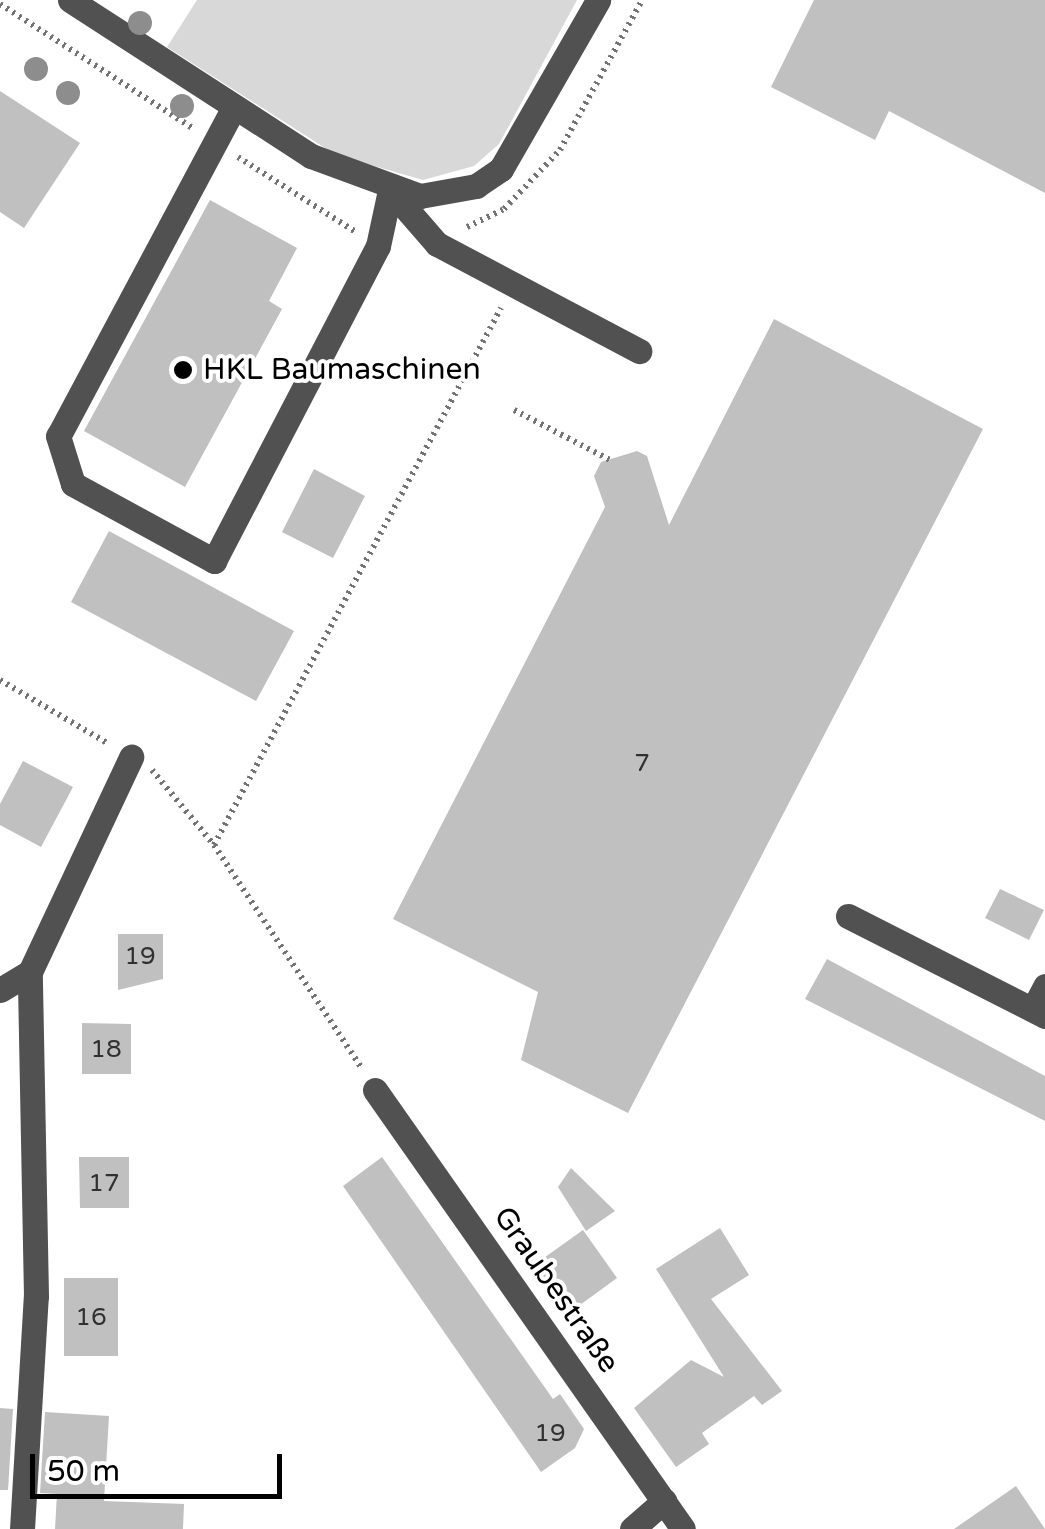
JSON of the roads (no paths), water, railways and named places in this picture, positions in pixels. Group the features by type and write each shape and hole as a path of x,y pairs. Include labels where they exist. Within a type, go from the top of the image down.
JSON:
{"street":[{"path":"70,0 311,156 390,190 447,194 500,169 598,0"},
{"path":"234,106 58,436 73,484 214,561 378,246 390,190"},
{"path":"390,190 437,244 639,351"},
{"path":"22,1529 36,1296 30,972 131,757"},
{"path":"848,916 1039,1012 1045,986"},
{"path":"0,990 30,972"},
{"name":"Graubestraße","path":"375,1090 683,1529"},
{"path":"632,1529 664,1501"}],"place":[{"name":"HKL Baumaschinen","path":"183,370"}]}
